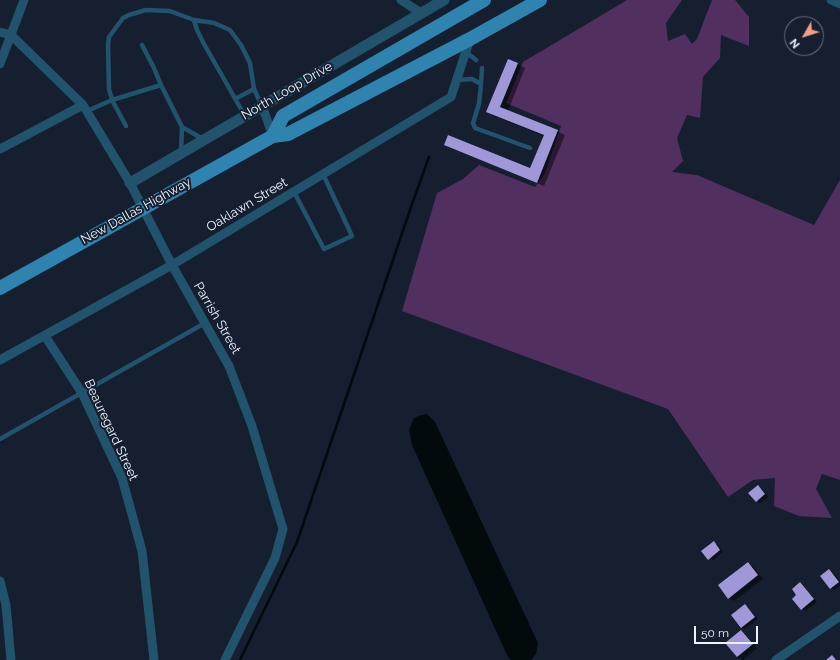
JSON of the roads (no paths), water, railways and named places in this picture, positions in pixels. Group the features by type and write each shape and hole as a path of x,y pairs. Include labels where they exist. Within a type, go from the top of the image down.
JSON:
{"main road":[{"path":"273,136 283,116 484,0"},
{"path":"468,45 540,0"},
{"name":"New Dallas Highway","path":"0,288 142,207 273,136 288,134 394,79 468,45"}],"street":[{"path":"0,64 24,0"},
{"path":"401,0 421,13"},
{"name":"North Loop Drive","path":"130,183 444,0"},
{"path":"831,0 840,4"},
{"name":"Parrish Street","path":"0,32 11,35 85,108 130,183 172,265 229,366 252,426 282,529 275,558 224,660"},
{"name":"Oaklawn Street","path":"0,360 172,265 451,97 468,45"},
{"path":"262,106 273,136"},
{"path":"0,149 85,108"},
{"name":"Beauregard Street","path":"45,336 82,393 122,478 142,551 154,660"},
{"path":"0,582 6,605 11,660"},
{"path":"776,660 840,616"}],"lane":[{"path":"126,126 112,100 109,89 109,37 123,18 146,10 170,10 194,20 214,23 230,30 241,45 250,62 254,89 262,106"},
{"path":"194,20 204,44 245,116"},
{"path":"142,45 182,127 182,145 180,154"},
{"path":"468,45 476,60"},
{"path":"482,68 479,104 473,123 475,128 530,148"},
{"path":"457,80 472,79 481,84"},
{"path":"85,108 161,85"},
{"path":"235,99 254,89"},
{"path":"182,127 204,140"},
{"path":"294,192 324,250 352,236 323,174"},
{"path":"0,439 205,324"}],"waterway":[{"path":"240,660 297,542 429,157"}]}
